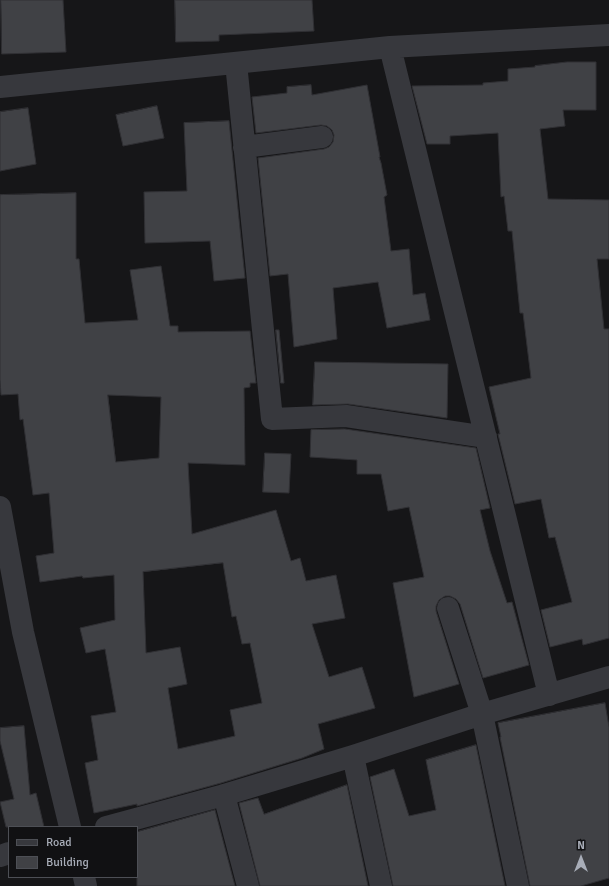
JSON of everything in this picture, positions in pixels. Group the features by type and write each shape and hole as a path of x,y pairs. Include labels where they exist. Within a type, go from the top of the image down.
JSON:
{"street":[{"path":"0,87 390,47 609,35"},
{"path":"390,47 549,695"},
{"path":"236,63 272,419 346,416 486,437"},
{"path":"244,147 322,137"},
{"path":"0,507 23,632 70,826"},
{"path":"448,608 482,714 518,886"},
{"path":"110,826 224,795 353,756 482,714 609,677"},
{"path":"353,756 381,886"},
{"path":"224,795 248,886"}],"building":[{"path":"1,0 63,0 66,52 2,54"},
{"path":"175,0 312,0 314,31 219,35 219,41 176,42"},
{"path":"567,62 596,62 596,110 563,110 565,126 540,129 548,199 609,200 609,259 597,259 604,329 609,329 609,638 583,645 582,639 550,647 541,610 572,602 555,537 549,538 541,499 515,504 498,434 500,434 489,387 531,378 523,313 520,313 512,231 508,231 504,196 501,197 498,133 450,136 450,144 427,144 412,86 483,85 483,83 508,81 508,69"},
{"path":"311,85 312,95 367,85 387,195 384,197 391,251 409,249 413,295 425,293 430,320 387,328 378,282 333,288 337,339 294,347 288,274 270,276 258,158 324,149 329,147 333,142 334,135 332,130 327,126 321,125 256,133 252,97 287,93 287,87"},
{"path":"157,106 164,138 123,146 116,115"},
{"path":"28,108 36,164 0,171 0,112"},
{"path":"229,121 245,278 214,281 210,241 145,243 144,192 187,191 184,123"},
{"path":"76,193 76,259 79,259 85,323 138,320 130,270 161,266 170,326 178,326 178,332 250,331 256,383 250,383 250,387 244,388 245,465 188,463 192,534 276,510 291,561 300,558 306,581 336,575 345,618 312,624 329,677 362,667 375,708 318,724 324,749 302,758 221,783 137,806 137,804 94,813 85,763 98,760 91,716 116,712 105,649 86,653 80,628 115,620 114,575 83,578 82,576 40,582 36,556 54,553 49,493 33,495 23,419 20,420 18,394 1,395 0,195","holes":["108,395 161,397 159,458 116,462","223,563 232,617 236,616 242,644 250,643 262,703 230,710 235,736 178,749 168,688 187,684 180,647 146,653 143,572"]},
{"path":"276,330 279,330 284,383 281,383"},
{"path":"315,362 448,364 447,418 348,404 313,405"},
{"path":"345,429 476,448 490,508 480,510 490,551 507,603 512,602 529,665 483,678 460,604 456,599 450,596 445,596 439,600 436,606 436,611 459,684 414,697 393,583 424,577 409,507 388,511 381,474 357,474 357,460 310,457 311,430"},
{"path":"265,453 291,454 289,493 263,492"},
{"path":"605,703 609,727 609,878 581,886 530,886 498,723"},
{"path":"24,726 30,795 36,793 44,826 6,827 0,802 14,799 0,741 0,728"},
{"path":"476,745 505,886 393,886 370,777 394,769 409,816 436,810 426,760"},
{"path":"347,785 368,886 260,886 239,803 258,798 264,814"},
{"path":"215,810 235,886 137,886 138,832"}]}
